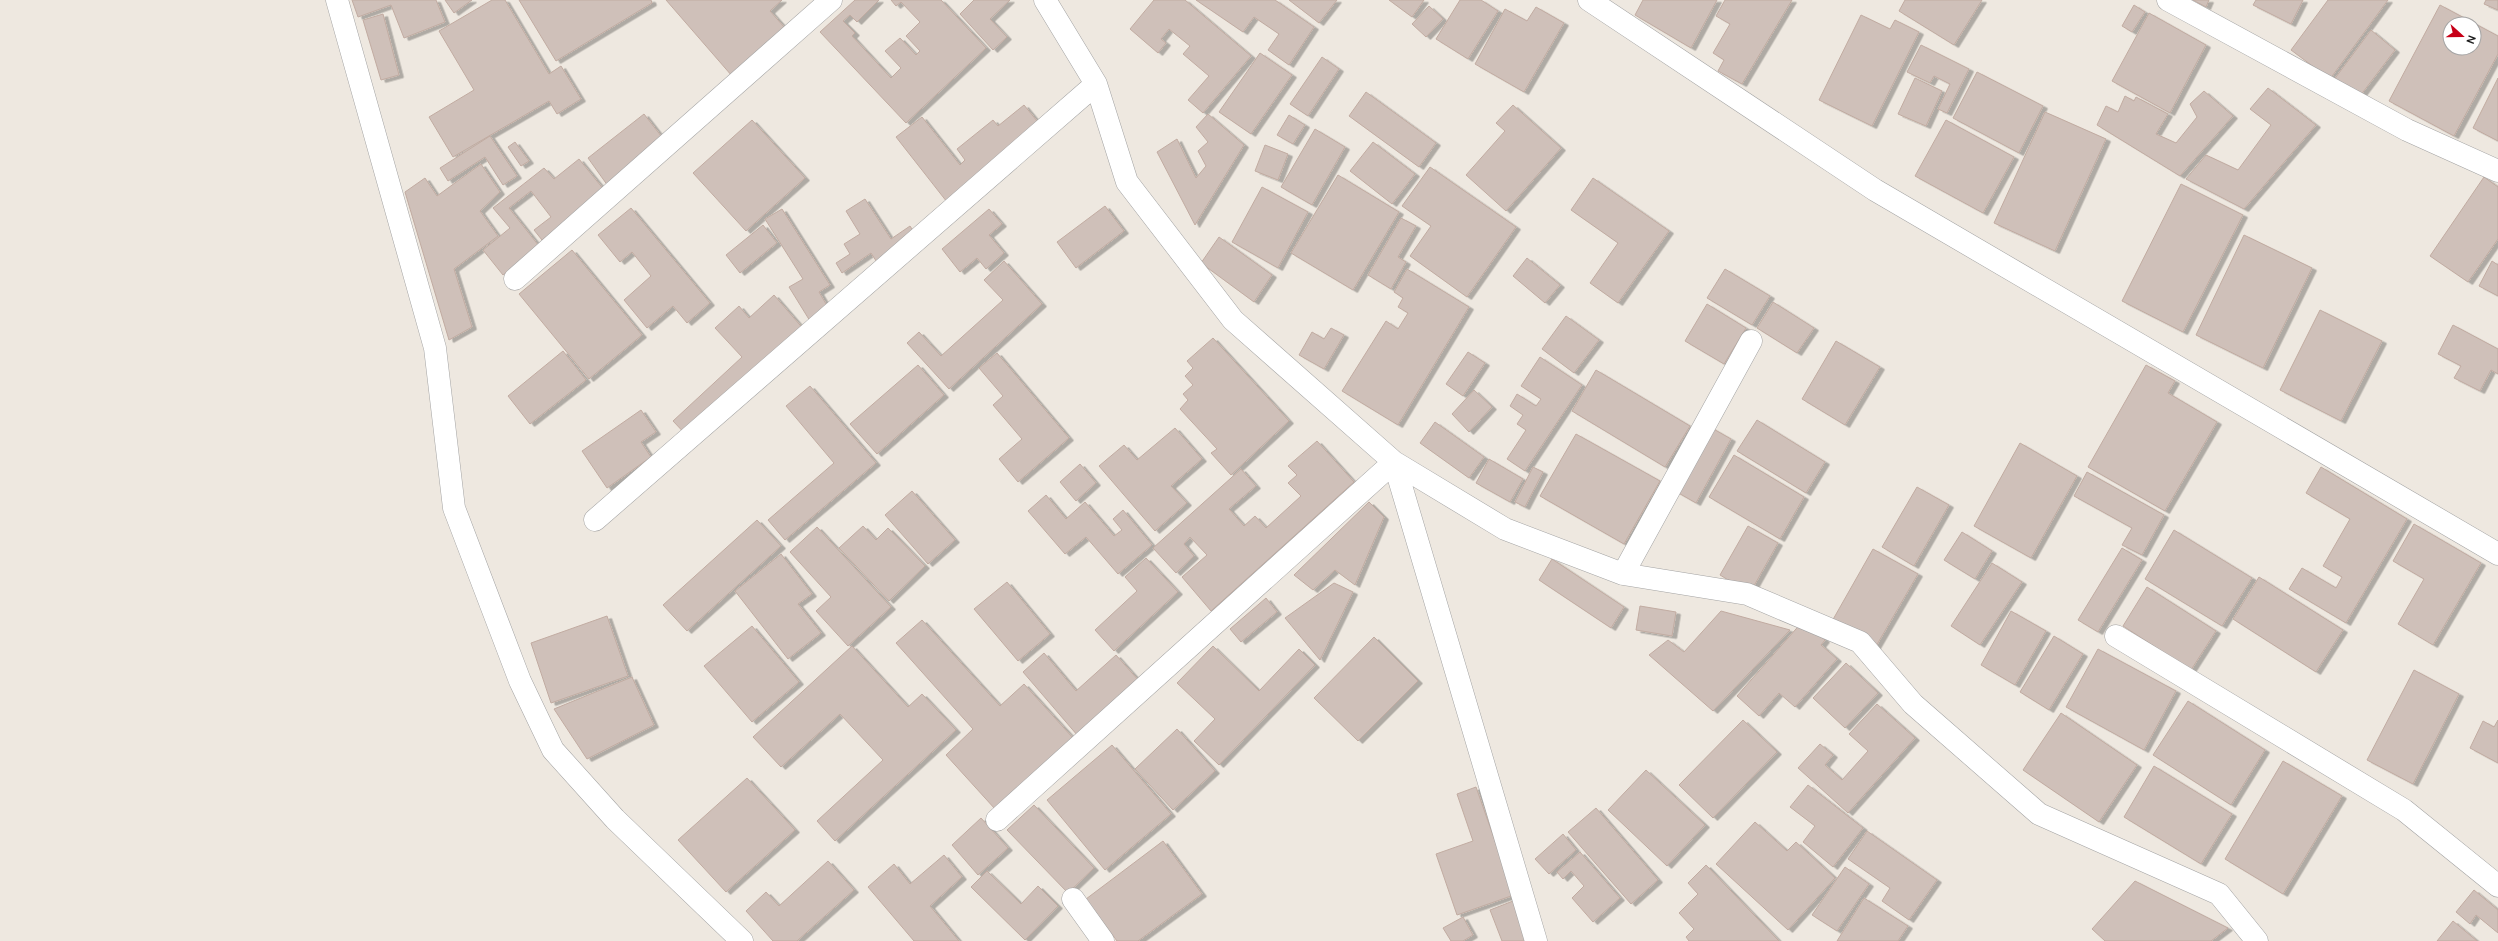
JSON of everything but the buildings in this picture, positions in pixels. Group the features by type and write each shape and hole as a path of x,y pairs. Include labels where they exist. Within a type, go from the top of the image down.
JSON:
{"street":[{"path":"336,0 434,348 454,508 520,681 553,750 615,819 742,941"},
{"path":"515,279 831,0"},
{"path":"1045,0 1096,84 1127,182 1233,320 1394,462 1505,529 1623,574 1748,594 1860,642 1913,704 2039,814 2219,894 2257,941"},
{"path":"1590,0 1875,190 2498,554"},
{"path":"2168,0 2407,130 2498,171"},
{"path":"595,520 1096,84"},
{"path":"1623,574 1751,341"},
{"path":"996,820 1394,462"},
{"path":"1394,462 1536,941"},
{"path":"2116,636 2404,810 2498,886"},
{"path":"1073,899 1103,941"}]}
